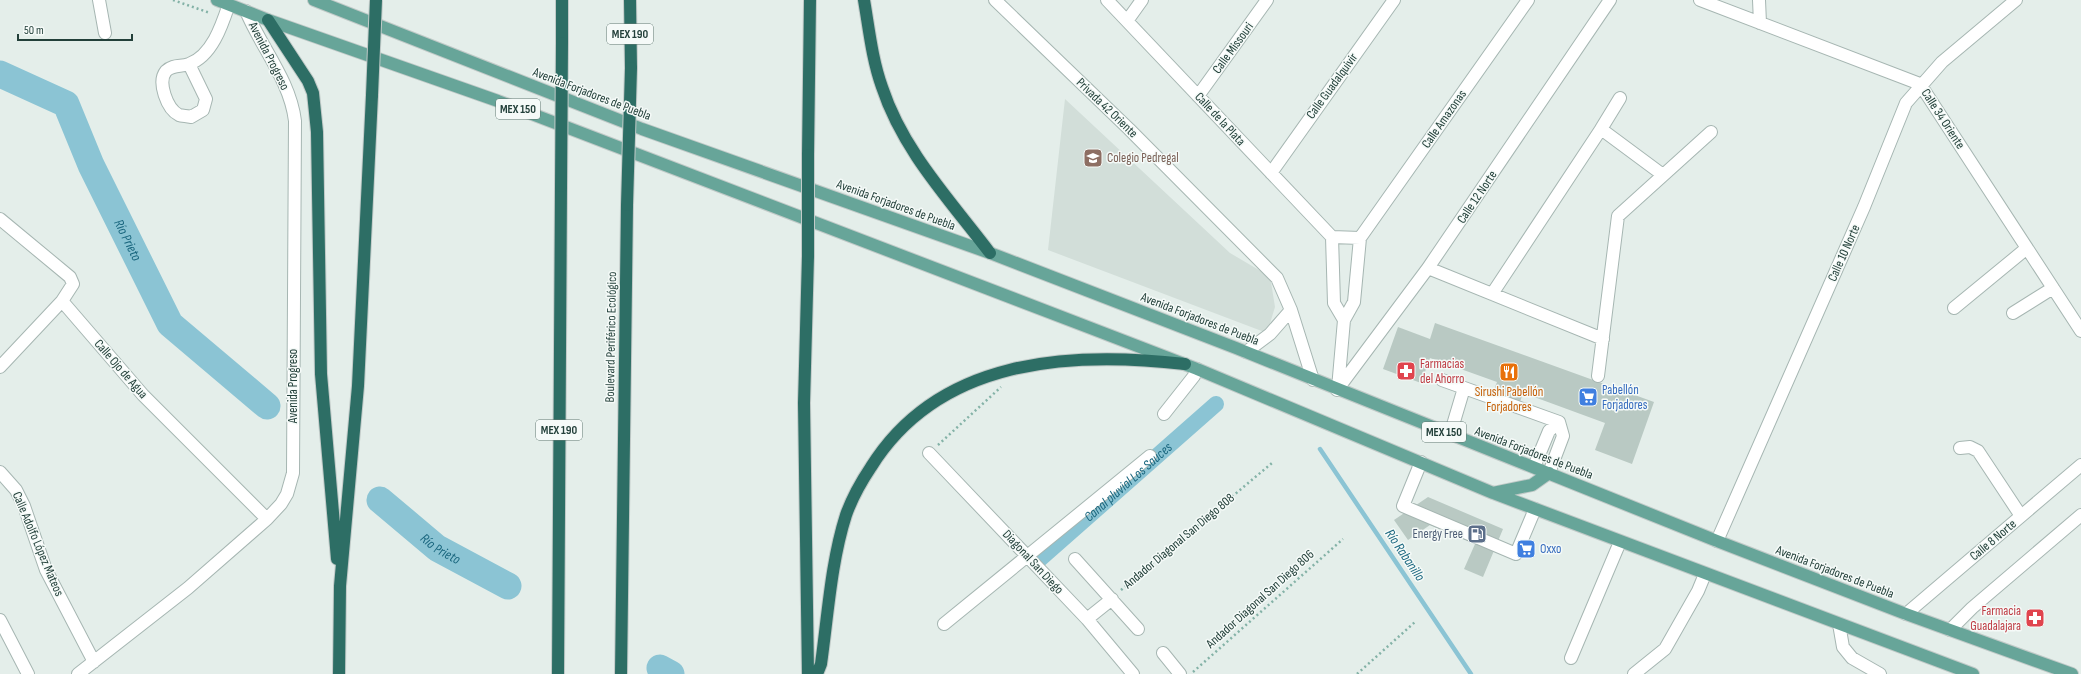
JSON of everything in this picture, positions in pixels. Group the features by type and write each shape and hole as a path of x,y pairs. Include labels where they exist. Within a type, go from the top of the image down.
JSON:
{"highway":[{"path":"339,674 340,586 358,386 376,0"},
{"name":"MEX 190","path":"558,674 562,0"},
{"name":"Boulevard Periférico Ecológico","path":"621,674 627,205 631,68 630,0"},
{"path":"808,674 804,402 808,256 810,0"},
{"path":"864,0 875,64 882,88 899,128 932,179 990,253"},
{"path":"268,20 306,76 313,93 317,132 321,374 340,586"},
{"path":"817,674 821,664 835,560 846,514 864,478 886,443 920,412 937,400 978,379 1026,365 1062,361 1124,360 1185,364"}],"main road":[{"name":"MEX 150","path":"217,0 268,20 498,101 1185,364 1493,493 1964,673"},
{"name":"Avenida Forjadores de Puebla","path":"314,0 642,129 990,253 1246,352 1717,541 1906,614 2072,674"},
{"path":"1493,493 1532,485 1549,473"}],"street":[{"path":"99,0 105,33"},
{"name":"Privada 42 Oriente","path":"995,0 1129,129 1277,278 1291,310 1313,380"},
{"name":"Calle de la Plata","path":"1107,0 1332,237"},
{"path":"1127,21 1142,0"},
{"name":"Calle Missouri","path":"1198,96 1267,0"},
{"name":"Calle Guadalquivir","path":"1271,173 1394,0"},
{"name":"Calle Amazonas","path":"1360,238 1528,0"},
{"name":"Calle 12 Norte","path":"1338,390 1428,268 1610,0"},
{"name":"Calle 34 Oriente","path":"1700,0 1920,84 2080,326"},
{"path":"1759,0 1760,23"},
{"name":"Calle 10 Norte","path":"1717,541 1864,207 1906,103 1920,84 1942,62 2016,0"},
{"path":"189,64 201,57 213,43 229,4"},
{"name":"Avenida Progreso","path":"78,674 188,588 267,519 284,499 293,473 295,121 293,107 276,65 253,27 246,11"},
{"path":"1492,294 1620,98"},
{"path":"1601,129 1663,175"},
{"path":"1598,376 1618,216 1711,132"},
{"path":"0,219 70,277 73,284 62,301 0,367"},
{"path":"1338,390 1344,320 1354,302 1360,238 1332,237 1334,303 1344,320"},
{"path":"1954,308 2027,248"},
{"path":"1428,268 1603,339"},
{"path":"2013,313 2054,288"},
{"name":"Calle Ojo de Agua","path":"62,301 142,395 267,519"},
{"path":"1246,352 1270,334 1291,310"},
{"path":"1164,414 1194,376 1197,369"},
{"path":"1442,380 1560,422"},
{"path":"1450,435 1464,388"},
{"path":"1534,467 1549,431 1560,422"},
{"path":"1549,473 1563,436 1560,422"},
{"path":"1960,448 1970,447 1978,451 2021,516"},
{"name":"Diagonal San Diego","path":"929,453 1087,619 1133,674"},
{"path":"944,624 1150,456"},
{"path":"1421,462 1403,506 1516,554 1535,509"},
{"name":"Calle 8 Norte","path":"1906,614 2081,465"},
{"name":"Calle Adolfo López Mateos","path":"0,472 16,490 24,506 46,570 94,662"},
{"path":"1950,630 1972,608 2081,515"},
{"path":"1571,658 1620,542"},
{"path":"1075,559 1112,598 1138,629"},
{"path":"1634,674 1665,648 1698,591 1705,574"},
{"name":"Andador Diagonal San Diego 808","path":"1087,619 1112,598"},
{"path":"0,620 28,674"},
{"path":"1839,624 1843,647 1852,658 1880,674"},
{"path":"1163,653 1180,674"}],"path":[{"path":"929,453 1003,386"},
{"name":"Andador Diagonal San Diego 808","path":"1112,598 1272,463"},
{"name":"Andador Diagonal San Diego 806","path":"1191,674 1343,540"},
{"path":"1357,674 1415,622"}],"shaded area":[{"name":"Colegio Pedregal","path":"1065,99 1230,253 1264,273 1271,282 1275,307 1267,333 1048,250"}],"building":[{"name":"Pabellón Forjadores","path":"1435,323 1654,402 1632,464 1595,450 1605,423 1523,393 1520,402 1493,392 1497,382 1430,358 1421,383 1383,369 1398,327 1430,339"},
{"name":"Energy Free","path":"1428,497 1503,529 1483,577 1464,569 1475,544 1430,525 1408,540 1394,520"}],"waterway":[{"name":"Río Prieto","path":"0,74 66,104 91,165 170,324 267,406"},
{"name":"Canal pluvial Los Sauces","path":"1040,559 1216,404"},
{"name":"Río Rabanillo","path":"1320,449 1471,674"},
{"name":"Río Prieto","path":"380,500 437,548 508,586"},
{"name":"Río Prieto","path":"660,668 671,674"}],"place":[{"name":"Colegio Pedregal","path":"1093,158"},
{"name":"Farmacias del Ahorro","path":"1406,371"},
{"name":"Sirushi Pabellón Forjadores","path":"1509,372"},
{"name":"Pabellón Forjadores","path":"1588,397"},
{"name":"Energy Free","path":"1477,534"},
{"name":"Oxxo","path":"1526,549"},
{"name":"Farmacia Guadalajara","path":"2035,618"}]}
